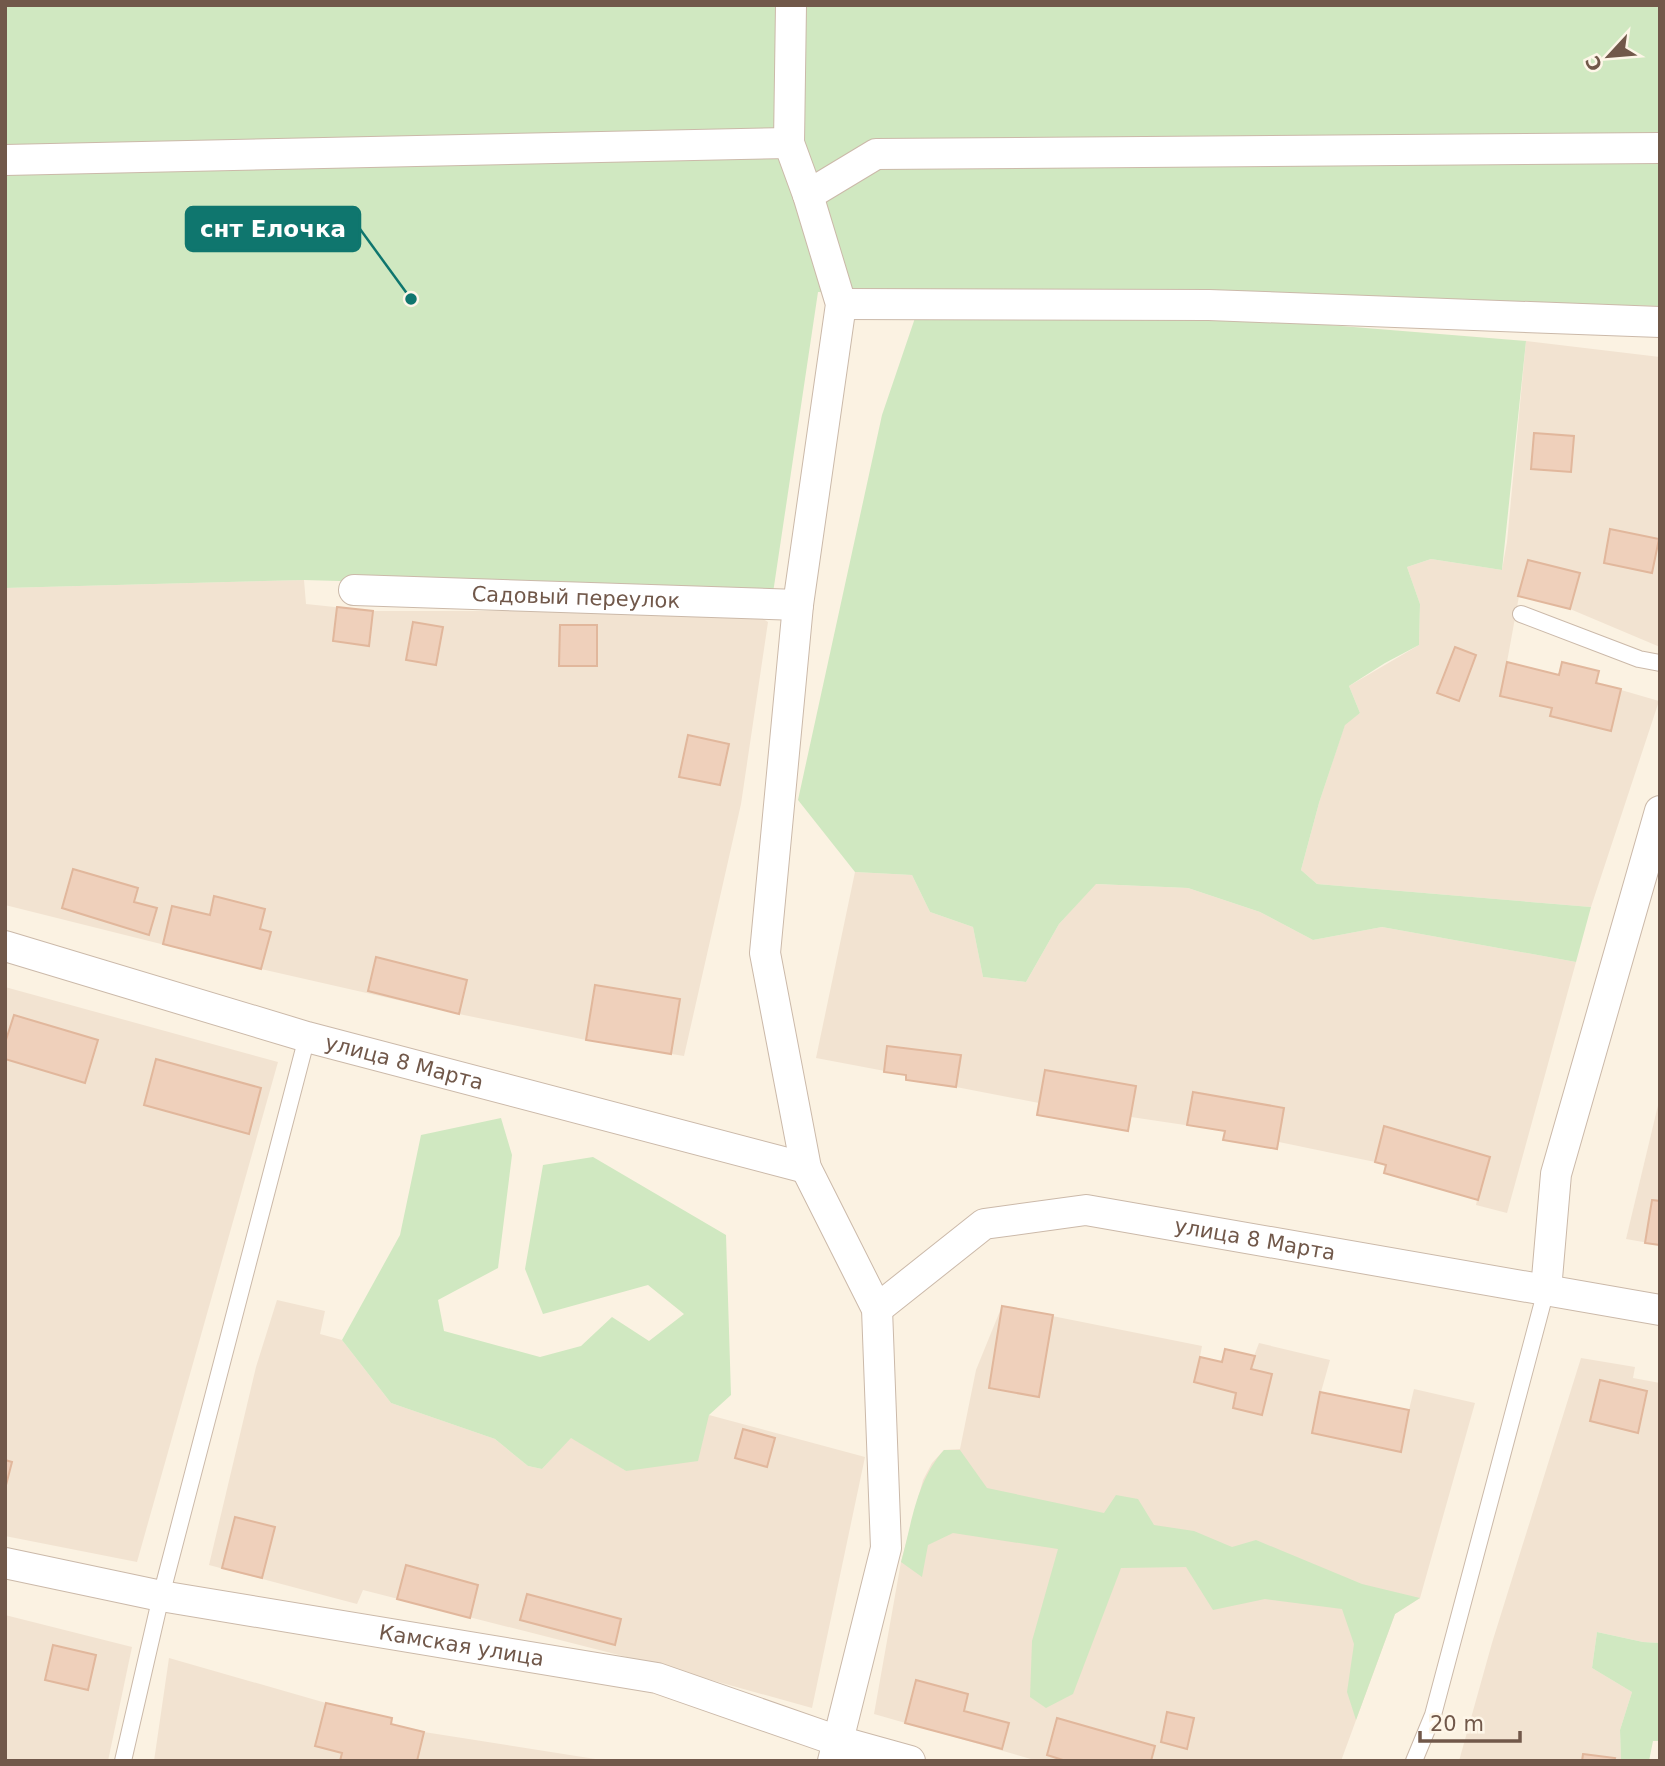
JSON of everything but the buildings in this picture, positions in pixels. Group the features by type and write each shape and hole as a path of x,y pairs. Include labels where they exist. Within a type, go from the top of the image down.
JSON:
{"street":[{"path":"791,5 789,143 841,304 799,605 765,953 806,1168 877,1309 886,1548 835,1751"},
{"path":"5,160 789,143"},
{"path":"808,195 876,155 1660,148"},
{"path":"841,304 1209,305 1660,322"},
{"name":"Садовый переулок","path":"354,590 799,605"},
{"path":"1546,1290 1556,1174 1660,811"},
{"name":"улица 8 Марта","path":"5,946 307,1037 806,1168"},
{"name":"улица 8 Марта","path":"877,1309 984,1224 1086,1210 1660,1310"},
{"name":"Камская улица","path":"5,1563 161,1596 657,1678 835,1751 910,1761"}],"lane":[{"path":"1521,614 1639,659 1660,663"},
{"path":"123,1761 161,1596 307,1037"},
{"path":"1414,1761 1433,1715 1546,1290"}],"shaded area":[{"path":"1526,341 1660,357 1660,647 1570,609 1519,596 1507,662 1558,675 1562,662 1599,671 1597,683 1659,701 1591,907 1317,884 1301,870 1345,724 1360,713 1349,686 1419,645 1420,604 1407,567 1431,559 1502,570"},
{"path":"304,580 306,604 373,611 750,611 768,622 741,804 684,1056 586,1040 459,1014 261,969 5,905 5,588"},
{"path":"855,872 912,875 930,912 973,927 983,977 1026,982 1059,924 1095,884 1188,888 1260,912 1313,940 1382,927 1576,962 1507,1213 1476,1205 1477,1200 1384,1173 1386,1165 1375,1162 1279,1142 1277,1149 1223,1140 1225,1131 1131,1117 1128,1131 1037,1115 1039,1103 906,1080 906,1075 816,1058"},
{"path":"5,987 278,1062 137,1562 5,1536"},
{"path":"1660,1097 1660,1245 1626,1239"},
{"path":"277,1300 325,1311 320,1334 342,1340 391,1403 495,1439 528,1466 542,1469 571,1437 626,1471 709,1415 865,1457 812,1708 654,1664 363,1590 357,1604 209,1565 256,1367"},
{"path":"1002,1306 1202,1346 1200,1357 1221,1362 1225,1349 1254,1356 1259,1343 1330,1360 1321,1392 1409,1410 1414,1389 1475,1403 1420,1598 1395,1614 1341,1761 1038,1761 874,1714 901,1562 923,1480 932,1463 944,1450 960,1449 976,1370"},
{"path":"1581,1358 1635,1367 1633,1378 1660,1383 1660,1643 1597,1632 1592,1668 1632,1692 1620,1730 1621,1761 1459,1761 1492,1643"},
{"path":"5,1615 132,1647 108,1761 5,1761"},
{"path":"169,1658 326,1703 392,1718 391,1725 608,1761 154,1761"}],"green space":[{"path":"5,5 1660,5 1660,306 818,292 773,593 304,580 5,588"},
{"path":"1194,314 1526,341 1502,570 1431,559 1407,567 1420,604 1419,645 1349,686 1360,713 1345,725 1319,803 1301,870 1317,884 1591,907 1576,962 1382,927 1313,940 1260,912 1188,888 1096,884 1059,924 1026,982 983,977 973,927 930,912 912,875 855,872 798,800 882,415 915,318"},
{"path":"501,1118 512,1155 498,1268 438,1300 444,1331 540,1357 581,1346 612,1317 649,1341 684,1314 648,1285 543,1314 525,1269 543,1165 593,1157 726,1235 731,1395 709,1415 698,1461 626,1471 571,1438 542,1469 528,1466 495,1439 391,1403 342,1340 400,1235 421,1135"},
{"path":"944,1450 960,1450 987,1488 1104,1513 1116,1495 1138,1499 1154,1525 1194,1531 1232,1547 1256,1540 1362,1584 1420,1598 1395,1614 1356,1720 1347,1692 1354,1644 1342,1609 1265,1599 1213,1610 1186,1567 1121,1568 1073,1694 1046,1708 1030,1697 1032,1641 1058,1549 953,1533 928,1545 922,1577 901,1562 921,1489"},
{"path":"1597,1632 1660,1643 1660,1741 1653,1741 1649,1761 1621,1761 1620,1730 1632,1692 1592,1668"}],"place":[{"name":"снт Елочка","path":"411,299"}]}
